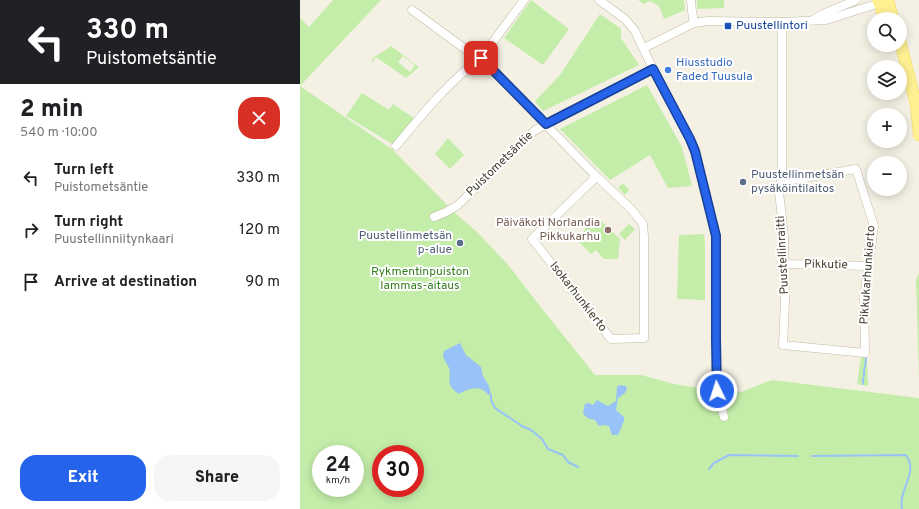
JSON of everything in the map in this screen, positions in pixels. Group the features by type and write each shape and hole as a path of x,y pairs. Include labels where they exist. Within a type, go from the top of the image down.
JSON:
{"main road":[{"path":"883,1 884,12"},
{"path":"883,1 890,12"},
{"path":"903,52 916,104 918,129"},
{"path":"907,95 918,129"}],"street":[{"path":"396,146 433,102 469,66 481,58 524,0"},
{"path":"600,0 631,24 695,151 716,236 716,377 717,391 724,417"},
{"path":"691,0 694,23"},
{"path":"811,21 823,14 856,0"},
{"path":"644,48 694,23 708,21 782,22 826,20 883,1"},
{"path":"412,10 472,54 481,58 594,174"},
{"name":"Puustellinraitti","path":"782,22 782,176 779,202 784,232 784,345"},
{"name":"Puistometsäntie","path":"434,217 458,205 534,131 653,69"},
{"name":"Pikkukarhunkierto","path":"781,182 856,169 874,226 864,298 865,353 784,345"},
{"name":"Isokarhunkierto","path":"594,174 632,210 643,224 644,338 611,339 532,239 593,180 594,174"},
{"name":"Pikkutie","path":"784,264 868,266"}],"green space":[{"path":"333,0 381,0 300,86 300,18 309,27"},
{"path":"531,0 569,29 543,65 504,38"},
{"path":"638,0 684,0 685,10 664,19 659,6 650,1 644,4"},
{"path":"697,0 724,0 724,8 697,9"},
{"path":"600,14 621,29 621,38 639,65 543,111 535,101 560,75"},
{"path":"391,46 419,67 406,78 376,57 372,62 371,61 375,57","holes":["403,56 415,65 410,72 398,62"]},
{"path":"647,85 682,147 692,186 668,188 650,155 610,180 560,129"},
{"name":"Rykmentinpuiston lammas-aitaus","path":"300,86 393,150 454,212 478,233 509,266 595,375 641,375 674,384 717,391 741,392 772,380 919,398 919,509 300,509"},
{"path":"362,93 389,110 393,104 414,118 394,145 346,116"},
{"path":"448,138 464,155 450,169 435,154"},
{"path":"623,183 629,190 625,195 618,188"},
{"path":"590,221 601,221 620,239 618,259 604,259 596,250 591,254 578,241"},
{"path":"629,224 635,229 625,240 619,234"},
{"path":"704,234 705,300 677,299 679,235"},
{"path":"919,273 919,379 916,280"},
{"path":"861,357 867,358 868,386 857,384"}],"water":[{"path":"460,343 466,355 481,367 491,395 477,388 459,394 450,384 450,372 443,356 444,351"},
{"path":"620,385 626,386 627,389 625,393 618,398 616,410 624,417 624,421 618,435 612,435 609,426 599,426 595,420 585,416 583,412 585,404 588,403 593,405 597,400 608,406 616,401 617,387"}],"waterway":[{"path":"865,368 866,358"},
{"path":"864,369 864,376"},
{"path":"863,378 863,384"},
{"path":"491,395 491,400 495,408 522,426 531,430 542,439 548,449 563,455 568,462 578,467"},
{"path":"709,469 714,463 729,455 798,456"},
{"path":"812,456 906,455 910,468 903,495 902,509"}],"place":[{"name":"Puustellintori","path":"728,26"},
{"name":"Hiusstudio Faded Tuusula","path":"668,70"},
{"name":"Puustellinmetsän pysäköintilaitos","path":"743,182"},
{"name":"Päiväkoti Norlandia Pikkukarhu","path":"608,230"},
{"name":"Puustellinmetsän p-alue","path":"460,243"}],"route":[{"path":"481,58 546,124 653,69 695,151 716,236 717,391"}]}
